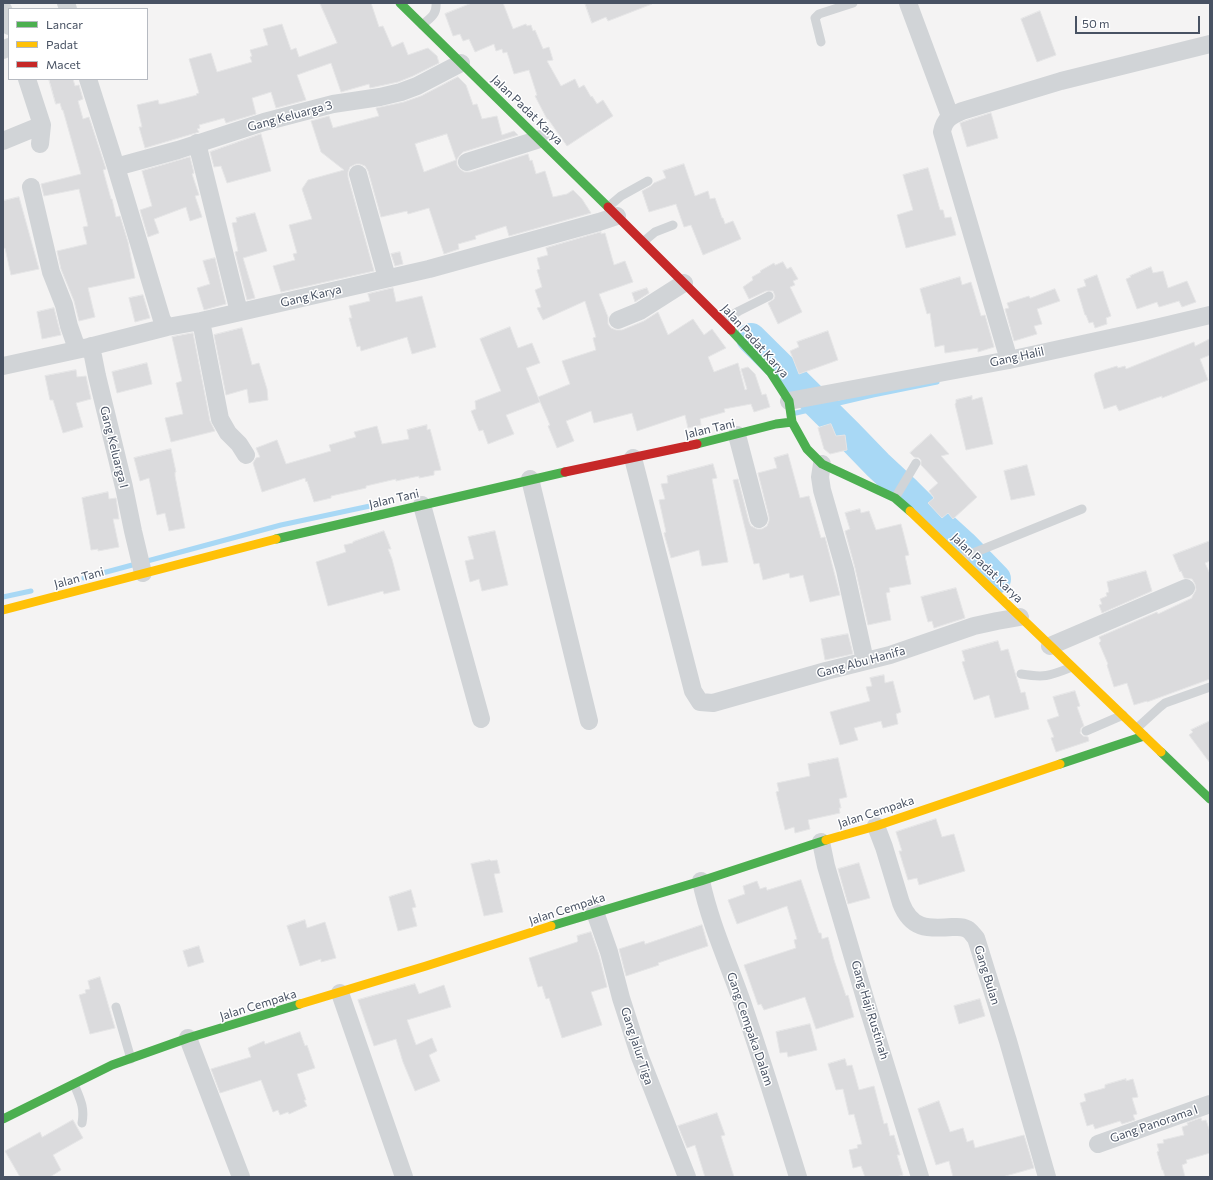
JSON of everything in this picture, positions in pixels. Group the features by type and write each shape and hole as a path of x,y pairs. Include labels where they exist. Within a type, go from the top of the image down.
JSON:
{"street":[{"name":"Jalan Padat Karya","path":"400,3 425,23 461,63 645,240 684,283 725,319 771,373 792,410 799,436 803,443 822,464 897,495 912,512 963,556 1020,617 1123,715 1139,727 1144,736 1210,799"},
{"path":"908,3 950,116"},
{"path":"3,9 8,23"},
{"path":"1008,360 942,132 943,126 950,116 1060,81 1210,44"},
{"name":"Gang Keluarga 3","path":"116,168 264,122 325,106 402,92 417,86 461,63"},
{"path":"27,80 42,125 40,144"},
{"path":"88,80 162,320 167,327"},
{"path":"3,141 42,125"},
{"path":"467,162 540,139"},
{"path":"197,144 239,312"},
{"path":"358,174 387,278"},
{"name":"Gang Keluarga I","path":"30,187 51,272 64,304 75,343 86,348 97,376 124,487 142,570"},
{"name":"Gang Karya","path":"3,366 86,348 167,327 201,321 429,269 599,222 613,209"},
{"path":"618,320 640,311 684,283"},
{"name":"Gang Halil","path":"792,410 824,395 1008,360 1210,315"},
{"path":"201,321 220,419 228,433 239,444 246,455"},
{"name":"Jalan Tani","path":"3,610 142,570 530,479 737,435 776,424 792,410"},
{"path":"737,435 759,519"},
{"name":"Gang Abu Hanifa","path":"633,458 693,691 700,702 713,703 917,647 974,626 1020,617"},
{"path":"822,464 820,477 822,490 848,582 865,661"},
{"path":"530,479 589,721"},
{"path":"422,505 481,719"},
{"path":"1050,646 1186,588"},
{"name":"Jalan Cempaka","path":"3,1119 112,1065 188,1038 340,993 876,826 1144,736"},
{"name":"Gang Bulan","path":"876,826 901,903 913,921 922,927 962,927 968,929 976,938 1008,1041 1047,1177"},
{"name":"Gang Haji Rustinah","path":"821,842 826,866 867,1005 920,1177"},
{"name":"Gang Cempaka Dalam","path":"701,881 705,899 727,965 742,1001 798,1177"},
{"name":"Gang Jalur Tiga","path":"596,912 640,1058 687,1177"},
{"path":"340,993 404,1177"},
{"path":"188,1038 242,1177"},
{"name":"Gang Panorama I","path":"1098,1144 1210,1104"}],"lane":[{"path":"425,23 435,14 436,3"},
{"path":"821,42 815,18 819,14 853,3"},
{"path":"613,209 621,196 648,181"},
{"path":"645,240 655,232 673,225"},
{"path":"725,319 739,310 769,296"},
{"path":"897,495 916,463"},
{"path":"963,556 1082,509"},
{"path":"1021,674 1039,677 1049,676 1072,667"},
{"path":"1139,727 1149,716 1165,703 1210,687"},
{"path":"1086,731 1123,715"},
{"path":"116,1007 131,1059"},
{"path":"73,1083 84,1113 82,1123"}],"building":[{"path":"320,3 371,3 379,27 383,26 392,47 403,42 408,55 428,48 437,56 439,63 398,82 370,88 369,84 341,92 331,63 297,75 306,100 276,108 271,92 252,98 256,114 226,123 224,118 199,125 200,128 197,129 199,132 145,148 139,127 142,127 137,105 158,100 159,104 162,104 197,95 196,94 199,93 189,59 211,53 217,72 252,62 250,50 268,45 263,29 282,24 291,50 296,48 299,57 337,43"},
{"path":"472,3 503,3 513,29 526,24 527,26 531,25 533,31 535,30 543,49 549,47 553,60 547,61 561,86 575,79 579,88 584,85 597,104 603,100 613,116 567,146 547,119 535,96 537,95 529,70 514,74 507,52 503,53 502,49 496,51 494,44 475,52 469,39 463,41 460,34 453,36 445,14"},
{"path":"585,3 652,4 608,21 606,17 592,23"},
{"path":"1040,11 1056,55 1037,62 1021,19"},
{"path":"458,77 466,85 473,105 477,104 482,119 497,116 502,135 514,131 518,135 463,152 457,159 457,165 464,172 470,172 528,154 530,161 532,160 536,174 545,171 553,197 567,194 573,190 582,199 591,213 509,236 506,226 475,236 476,239 458,244 459,249 444,254 429,208 408,214 407,211 381,217 368,171 365,166 356,164 350,167 348,177 374,271 281,292 273,266 295,260 293,254 297,253 289,225 312,219 302,189 308,180 344,170 321,152 311,121 329,116 333,128 379,116 376,108 404,102 421,96","holes":["447,134 456,160 424,172 415,144"]},
{"path":"49,80 73,80 75,86 79,85 83,99 78,101 83,119 89,117 106,169 103,170 116,217 120,216 128,242 135,278 88,288 95,317 79,321 74,301 61,269 57,251 87,244 83,227 88,226 79,189 44,196 41,184 81,174 63,110 60,103 56,104"},
{"path":"991,113 998,138 967,147 960,123"},
{"path":"261,134 271,171 227,183 221,166 214,167 210,152"},
{"path":"190,157 194,173 192,174 199,195 195,196 202,217 190,221 186,207 154,219 159,233 148,237 140,210 152,206 142,171"},
{"path":"684,164 695,196 708,191 710,199 715,198 725,224 733,221 741,239 703,255 691,225 684,227 676,204 649,212 642,191 654,183 666,178 663,171"},
{"path":"928,168 940,210 943,210 945,218 951,217 956,235 906,248 897,215 913,210 903,175"},
{"path":"19,197 39,269 11,275 5,248 3,249 3,201"},
{"path":"255,213 267,251 243,258 255,298 247,300 235,252 238,251 232,223 237,222 236,218"},
{"path":"601,232 601,234 605,233 614,265 625,261 633,282 599,294 608,317 608,324 611,328 622,330 644,321 658,312 668,335 693,319 704,335 712,329 726,348 708,357 714,372 738,363 745,390 747,389 741,369 748,367 755,374 762,395 766,394 770,407 754,412 751,404 724,409 725,412 700,419 701,425 688,428 685,415 637,431 632,413 594,423 591,411 566,421 574,441 557,448 548,426 550,425 538,397 570,384 562,361 596,350 593,338 596,337 585,301 543,320 537,308 541,307 535,290 542,287 537,270 540,269 537,258 548,255 546,248"},
{"path":"400,252 403,264 395,266 391,254"},
{"path":"215,258 226,304 204,310 197,288 210,284 203,261"},
{"path":"783,262 787,269 791,267 798,279 793,281 795,285 790,287 802,312 778,324 768,303 774,299 775,296 773,291 766,291 749,299 743,287 753,280 752,277 761,272 760,271 774,263 775,265"},
{"path":"1151,267 1153,273 1163,271 1168,288 1187,281 1196,302 1182,307 1179,301 1159,307 1157,302 1137,309 1126,279"},
{"path":"1097,275 1111,316 1106,318 1107,324 1095,328 1093,322 1089,323 1085,315 1077,289 1086,286 1084,280"},
{"path":"960,277 962,285 971,282 981,316 985,315 994,347 978,352 978,348 945,353 944,345 935,347 930,313 927,314 920,289"},
{"path":"393,288 396,302 422,296 436,347 412,354 407,337 361,351 360,346 357,347 349,318 352,318 349,306 370,301 368,294"},
{"path":"647,288 649,293 635,302 632,293"},
{"path":"1055,289 1060,301 1037,309 1042,324 1034,326 1037,334 1014,341 1005,309 1009,308 1007,303 1029,296 1030,298"},
{"path":"143,295 150,318 135,322 129,298"},
{"path":"54,308 61,335 42,339 37,312"},
{"path":"510,327 518,348 532,343 540,363 526,368 540,402 506,415 514,434 488,444 483,430 479,431 471,411 476,409 475,401 501,391 480,339"},
{"path":"242,328 252,365 259,363 267,389 268,400 249,403 247,389 226,395 214,335"},
{"path":"828,331 838,360 799,374 790,351 799,347 797,342"},
{"path":"193,333 210,421 215,431 171,442 165,418 183,414 176,383 182,381 172,337"},
{"path":"1210,339 1210,355 1200,359 1208,380 1162,398 1162,396 1119,411 1116,405 1104,409 1094,375 1095,373 1117,366 1118,368 1125,366 1126,369 1194,342 1195,346"},
{"path":"147,363 152,384 117,393 112,372"},
{"path":"76,370 77,377 86,376 91,399 76,403 83,427 63,433 53,400 50,400 45,376"},
{"path":"972,396 972,400 982,397 993,444 966,450 955,404 956,400"},
{"path":"831,424 836,436 845,435 847,450 830,454 824,449 818,428"},
{"path":"427,425 427,430 430,429 441,470 434,471 434,475 419,478 419,476 396,481 396,479 366,486 366,488 331,496 331,498 314,502 305,478 262,492 253,463 256,458 260,457 256,448 277,440 286,464 331,451 329,445 356,437 354,432 377,426 382,444 409,439 407,430"},
{"path":"931,434 949,454 941,456 977,497 953,519 948,513 942,518 928,503 934,498 929,491 938,483 921,465 921,460 914,457 910,453"},
{"path":"171,449 185,528 169,531 165,513 157,515 149,478 140,481 134,458"},
{"path":"788,454 800,498 809,496 821,538 825,537 840,595 810,602 803,575 790,578 789,573 763,580 759,563 754,564 733,480 738,479 751,526 757,529 762,529 767,526 769,517 758,473 777,468 774,458"},
{"path":"713,464 717,478 712,479 728,562 702,566 699,550 671,558 664,533 666,532 659,500 665,499 661,484 668,483 667,476"},
{"path":"1027,465 1035,495 1011,500 1004,471"},
{"path":"108,492 109,499 116,498 119,519 113,519 119,547 98,551 98,549 91,550 82,498"},
{"path":"860,509 861,513 869,511 876,530 901,524 909,555 905,556 911,584 889,588 890,592 886,593 891,620 868,625 845,531 850,529 845,513"},
{"path":"384,531 391,549 388,549 400,590 384,594 383,591 328,606 316,562 346,552 344,545"},
{"path":"495,531 508,585 482,591 479,579 470,582 465,561 474,559 468,537"},
{"path":"1210,541 1210,561 1205,563 1210,574 1210,679 1147,702 1134,705 1127,683 1114,687 1107,665 1108,664 1099,643 1101,641 1099,637 1157,612 1158,614 1192,598 1196,590 1195,584 1192,579 1184,578 1173,555"},
{"path":"1146,571 1152,591 1102,613 1099,605 1102,604 1100,599 1107,596 1106,593 1109,592 1107,582"},
{"path":"956,588 965,618 934,628 932,621 928,622 921,597"},
{"path":"848,634 853,654 825,660 821,639"},
{"path":"998,641 1001,651 1008,649 1021,693 1025,692 1029,709 995,718 989,695 974,700 962,662 965,661 962,651"},
{"path":"884,675 885,683 893,681 901,712 896,714 898,724 883,728 881,721 854,728 858,740 840,745 830,712 870,701 866,687 872,686 870,678"},
{"path":"1075,691 1080,706 1077,707 1084,726 1081,728 1080,733 1083,736 1088,737 1089,741 1056,752 1051,738 1054,737 1047,720 1059,716 1053,697"},
{"path":"1210,721 1210,763 1189,735 1193,732 1191,730"},
{"path":"838,758 847,797 839,799 841,808 839,808 840,813 808,820 810,829 795,833 794,827 785,830 776,792 779,791 777,783 810,776 808,764"},
{"path":"936,819 942,837 954,834 965,871 919,885 917,878 908,880 899,851 902,851 896,832"},
{"path":"497,860 500,873 494,874 503,912 484,916 471,864"},
{"path":"859,863 870,898 848,904 838,869"},
{"path":"801,880 819,933 821,933 822,939 828,937 834,960 846,996 848,995 854,1017 816,1029 805,997 764,1010 761,1004 758,1005 744,965 796,948 794,940 797,939 787,906 737,924 728,900 745,894 743,886 757,881 760,889 766,887 767,890"},
{"path":"411,890 416,907 412,908 417,926 398,931 389,897"},
{"path":"305,920 307,928 325,922 336,958 321,962 321,959 300,966 287,926"},
{"path":"702,925 708,946 658,963 659,965 626,976 619,949 644,941 645,944"},
{"path":"591,932 599,955 607,987 591,992 602,1025 562,1038 549,998 546,999 542,986 538,987 529,958 577,942 577,936"},
{"path":"199,946 204,962 188,967 183,951"},
{"path":"100,977 115,1028 90,1034 79,995 86,993 85,990 90,989 88,981"},
{"path":"415,984 419,994 444,985 451,1007 407,1020 416,1045 432,1038 437,1051 429,1055 440,1081 415,1091 403,1062 396,1039 374,1046 358,1000"},
{"path":"980,999 985,1016 959,1024 954,1006"},
{"path":"810,1024 817,1050 788,1057 787,1052 780,1053 776,1032"},
{"path":"300,1032 305,1046 307,1045 315,1068 297,1074 307,1106 289,1114 288,1112 280,1115 278,1110 273,1112 261,1080 220,1093 211,1069 251,1057 248,1048 264,1041 265,1044"},
{"path":"845,1059 847,1066 852,1065 859,1090 874,1086 884,1124 887,1123 890,1136 894,1135 900,1155 897,1155 903,1175 896,1177 865,1177 861,1166 853,1168 849,1150 858,1148 857,1145 862,1144 854,1114 849,1115 843,1089 836,1090 828,1064"},
{"path":"1126,1079 1126,1081 1133,1079 1138,1097 1132,1098 1137,1114 1133,1115 1135,1120 1122,1124 1120,1121 1095,1129 1093,1124 1087,1126 1080,1103 1086,1101 1084,1094 1105,1088 1105,1085"},
{"path":"939,1101 950,1132 963,1128 967,1142 973,1140 975,1148 1024,1135 1034,1168 1002,1177 953,1177 949,1161 936,1165 918,1109"},
{"path":"717,1113 725,1135 721,1136 734,1177 705,1177 695,1145 687,1148 678,1126"},
{"path":"1201,1118 1202,1121 1206,1120 1210,1132 1210,1153 1186,1160 1187,1163 1182,1165 1185,1177 1165,1177 1157,1152 1159,1151 1157,1144 1164,1143 1163,1140 1184,1135 1182,1127 1188,1125 1187,1123"},
{"path":"73,1120 83,1138 53,1155 61,1170 50,1177 20,1177 5,1151 40,1132 42,1137"}],"waterway":[{"path":"751,338 878,465 963,545 996,579"},
{"path":"796,413 937,382"},
{"path":"84,578 281,525 370,506"},
{"path":"3,597 31,591"}],"traffic: fast":[{"path":"400,3 608,207"},
{"path":"731,330 771,373 789,401 792,422 807,449 822,464 895,498 910,511"},
{"path":"697,444 776,424 792,422"},
{"path":"276,539 565,472"},
{"path":"1060,764 1144,736"},
{"path":"1161,752 1210,799"},
{"path":"551,926 701,881 826,840"},
{"path":"3,1119 112,1065 188,1038 300,1004"}],"traffic: slow":[{"path":"910,511 1161,752"},
{"path":"3,610 276,539"},
{"path":"826,840 876,826 1060,764"},
{"path":"300,1004 551,926"}],"traffic: jam":[{"path":"608,207 731,330"},
{"path":"565,472 697,444"}]}
